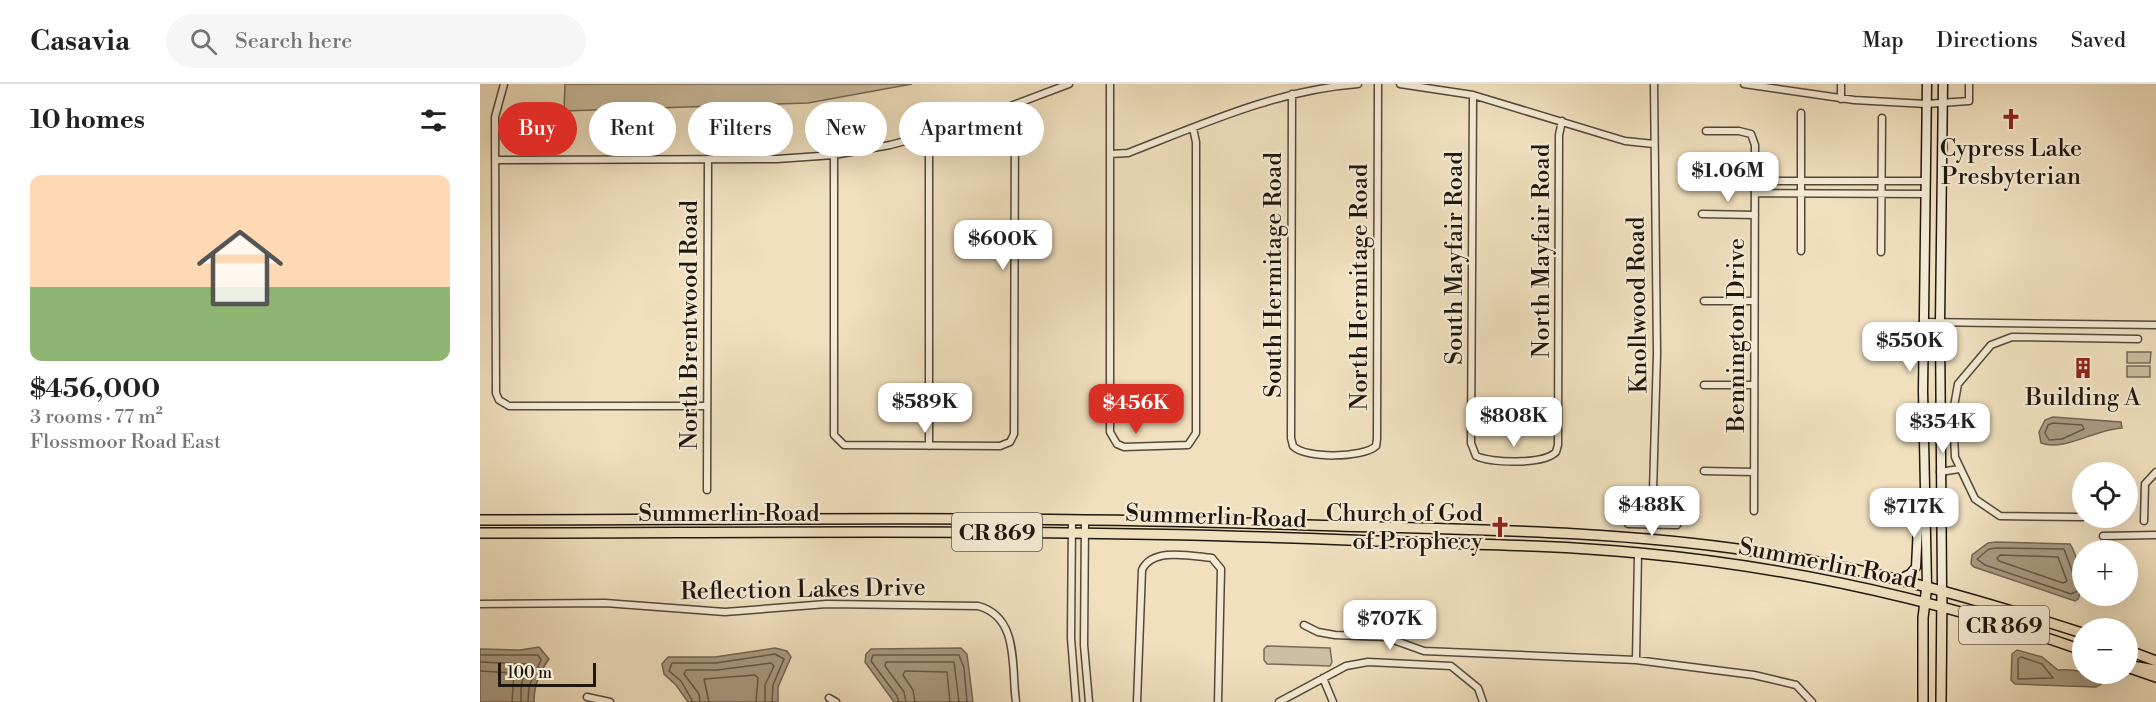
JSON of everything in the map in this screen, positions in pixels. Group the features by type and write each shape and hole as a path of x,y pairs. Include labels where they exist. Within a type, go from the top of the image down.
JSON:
{"main road":[{"path":"1923,702 1927,585 1923,322 1927,84"},
{"path":"1941,702 1942,84"},
{"path":"1900,579 1910,574 1916,567 1918,526 1926,493"},
{"name":"Summerlin Road","path":"480,520 1085,519 1637,538 1749,550 1900,579 1942,589 2072,630"},
{"name":"Summerlin Road","path":"480,533 1085,532 1318,539 1638,553 1727,563 1851,585 1942,606 2072,647"},
{"path":"2138,654 2156,661"},
{"path":"2138,668 2156,670"},
{"path":"2138,670 2156,677"}],"street":[{"path":"504,84 495,117 495,331 496,391 499,400 509,405 707,406"},
{"path":"1023,102 1069,84"},
{"path":"1110,84 1110,433 1117,444 1124,447 1188,445 1196,433 1196,142 1193,128"},
{"path":"1110,154 1128,153 1292,94 1358,84"},
{"name":"North Hermitage Road","path":"1301,452 1335,454 1371,451 1376,446 1378,84"},
{"path":"1400,84 1473,95 1633,143 1654,144"},
{"name":"Knollwood Road","path":"1652,525 1658,354 1654,84"},
{"path":"1744,84 1841,99 1926,104 1942,101 1969,101 1969,84"},
{"path":"1841,84 1841,99"},
{"name":"South Hermitage Road","path":"1292,94 1291,438 1293,446 1301,452"},
{"name":"South Mayfair Road","path":"1473,95 1471,443 1476,456 1486,460 1544,460 1556,452"},
{"path":"1801,113 1801,251"},
{"path":"1881,118 1881,252"},
{"name":"North Mayfair Road","path":"1556,452 1558,437 1559,135 1563,121"},
{"name":"Bennington Drive","path":"1706,131 1739,131 1751,134 1755,145 1754,511"},
{"path":"496,160 708,160 820,156"},
{"path":"834,156 833,428 838,441 844,445 1000,446 1010,442 1014,434 1015,156"},
{"path":"929,156 929,446"},
{"name":"North Brentwood Road","path":"707,490 708,160"},
{"path":"1755,181 1925,181"},
{"path":"1755,193 1925,194"},
{"path":"1702,214 1755,215"},
{"path":"1704,301 1754,301"},
{"path":"1923,322 2156,325"},
{"path":"2072,324 2072,338"},
{"path":"2072,516 2000,516 1975,499 1955,457 1953,412 1958,384 1968,368 1991,345 2012,337 2138,339"},
{"path":"1704,386 1754,385"},
{"path":"1940,472 1959,469"},
{"path":"1704,471 1754,472"},
{"path":"2144,521 2145,484 2156,472"},
{"path":"1072,519 1071,638 1076,702"},
{"path":"1085,519 1084,645 1089,702"},
{"path":"1628,524 1677,525"},
{"path":"2103,536 2156,536"},
{"path":"1636,660 1638,553"},
{"path":"1137,702 1142,570 1145,563 1156,556 1212,558 1221,569 1218,702"},
{"name":"Reflection Lakes Drive","path":"480,604 605,603 725,612 827,604 978,606 998,617 1010,635 1016,702"},
{"path":"1304,625 1329,634 1385,637 1434,652 1636,660 1787,681 1804,692 1812,702"},
{"path":"1279,702 1346,666 1368,662 1451,666 1478,688 1483,702"},
{"path":"1323,678 1333,702"},
{"path":"587,697 610,702"}],"shaded area":[{"path":"565,84 912,84 805,103 688,102 688,107 676,107 676,102 589,102 589,110 577,111 577,102 564,102"},
{"path":"2127,352 2151,352 2150,363 2127,363"},
{"path":"2127,366 2150,366 2150,377 2127,377"},
{"path":"1267,646 1330,648 1332,662 1330,666 1267,664 1264,660 1264,649"}],"water":[{"path":"2053,417 2121,422 2122,428 2059,445 2041,443 2039,432 2045,420"},
{"path":"1988,543 2070,544 2072,548 2072,600 1974,567 1971,564 1972,555"},
{"path":"539,647 549,659 538,679 534,702 480,702 480,649 520,650"},
{"path":"775,648 787,651 791,657 778,687 778,702 688,702 676,685 664,674 662,664 668,657 715,657"},
{"path":"961,648 967,654 973,702 894,702 865,662 866,654 871,649"},
{"path":"2017,650 2042,657 2058,670 2072,670 2072,684 2101,684 2096,687 2015,684 2011,680 2012,654"}],"place":[{"name":"Cypress Lake Presbyterian","path":"2011,119"},
{"name":"Building A","path":"2083,368"},
{"name":"Church of God of Prophecy","path":"1500,527"}]}
